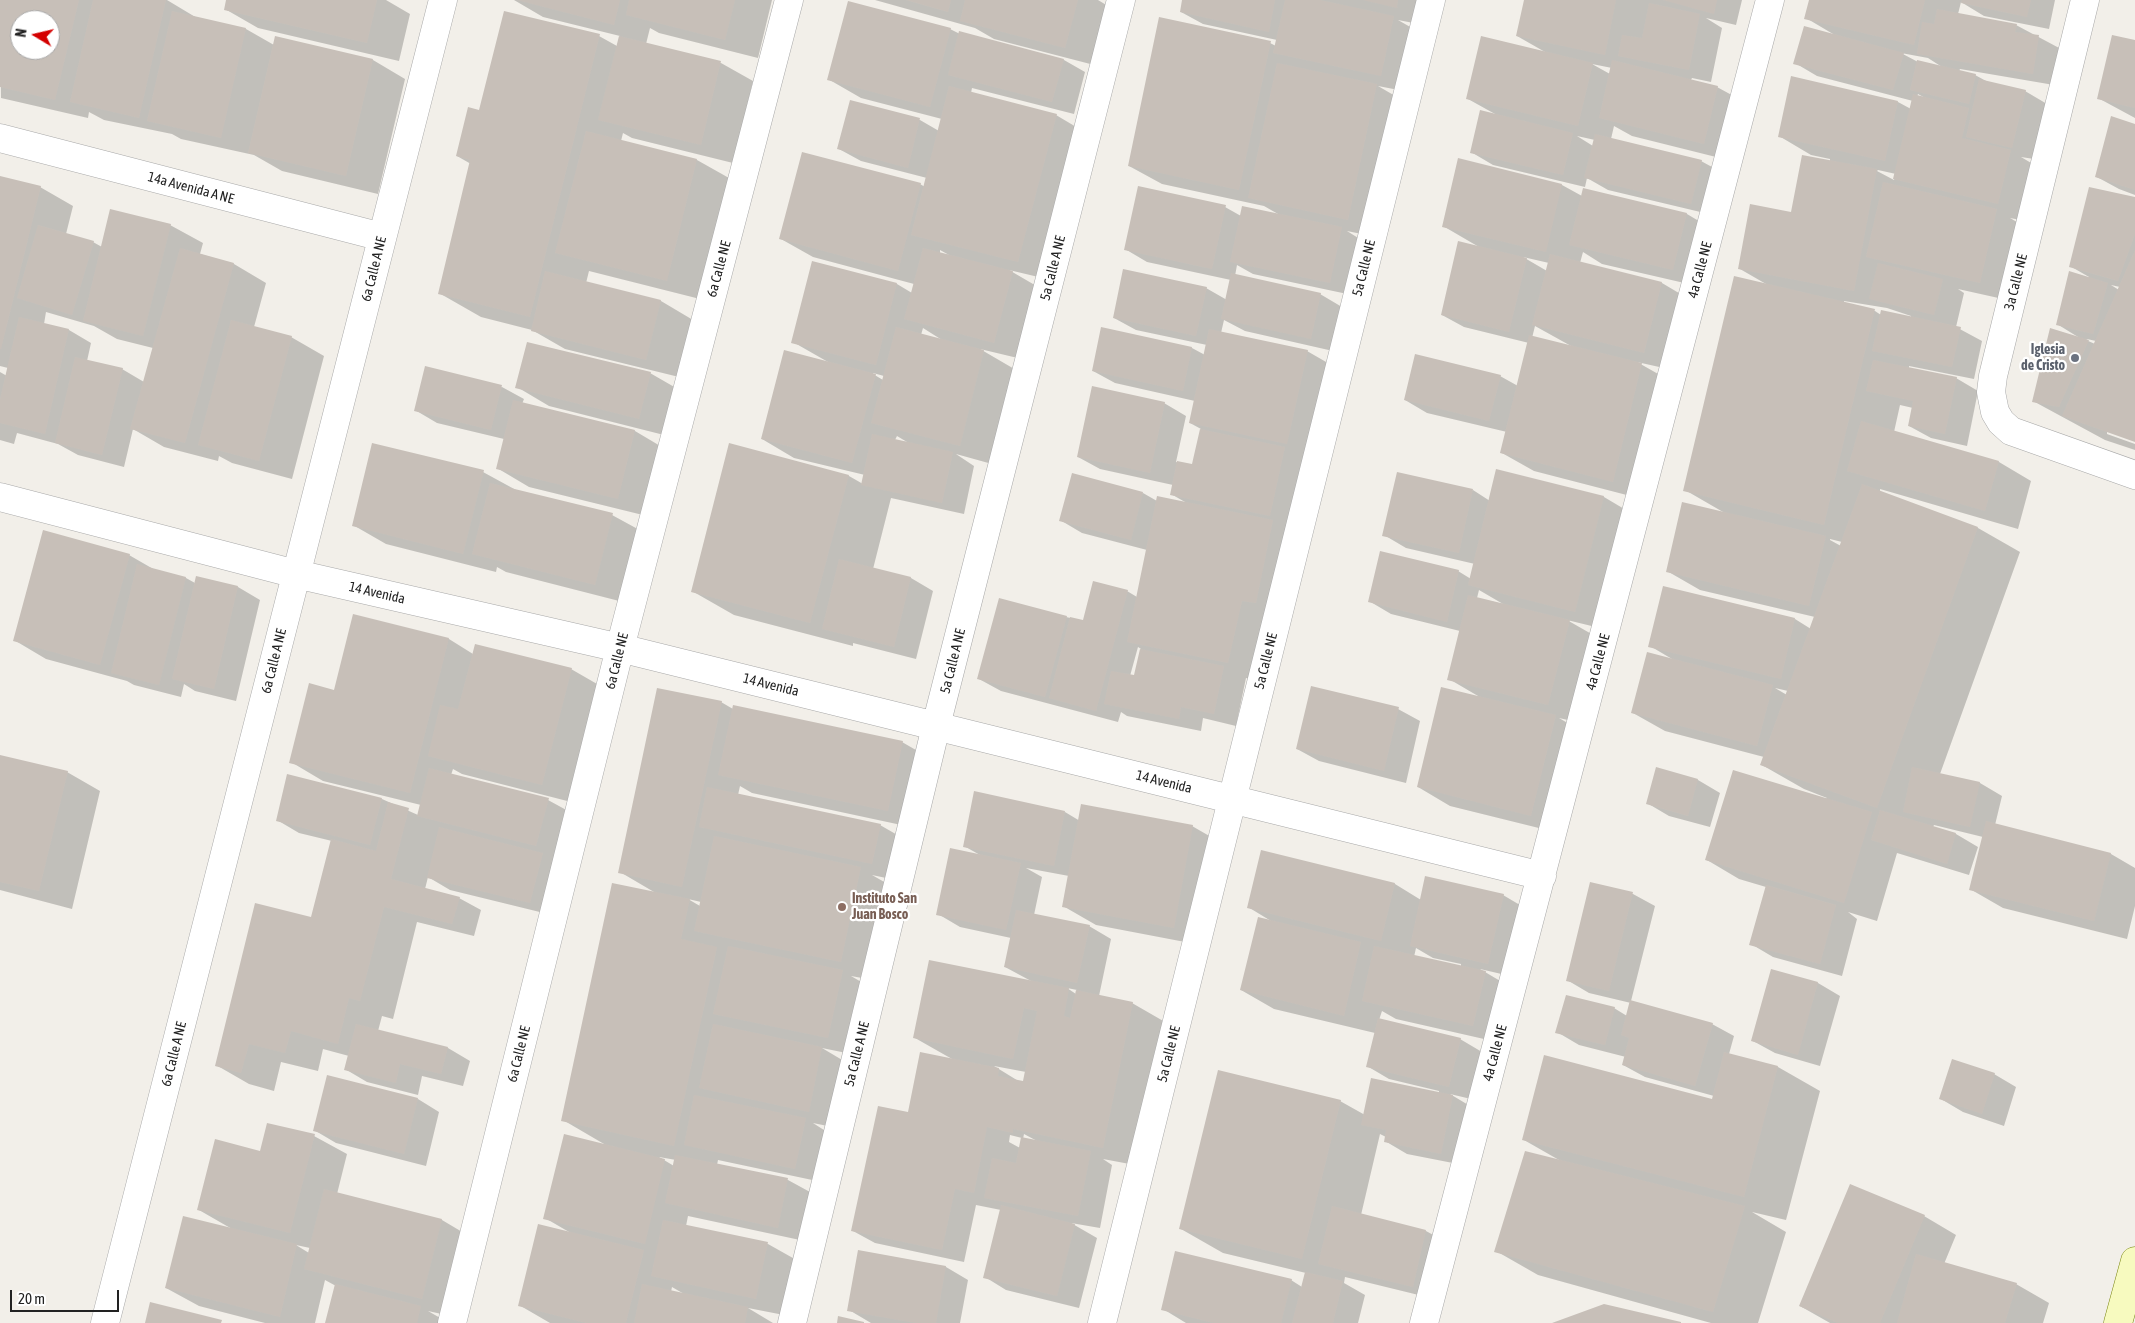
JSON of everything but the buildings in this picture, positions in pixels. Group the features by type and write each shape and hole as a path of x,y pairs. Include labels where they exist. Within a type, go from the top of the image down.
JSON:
{"main road":[{"path":"2124,1319 2135,1261"}],"street":[{"name":"6a Calle A NE","path":"105,1323 443,0"},
{"name":"6a Calle NE","path":"452,1323 620,648 789,0"},
{"name":"5a Calle A NE","path":"792,1323 937,726 1121,0"},
{"name":"5a Calle NE","path":"1102,1323 1431,0"},
{"name":"4a Calle NE","path":"1424,1323 1770,0"},
{"name":"3a Calle NE","path":"2085,0 1993,376 1991,392 1996,412 2001,422 2011,431 2135,475"},
{"name":"14a Avenida A NE","path":"0,138 382,238"},
{"name":"14 Avenida","path":"0,497 296,574 620,648 1542,876"}],"place":[{"name":"Iglesia de Cristo","path":"2075,358"},
{"name":"Instituto San Juan Bosco","path":"842,907"}]}
